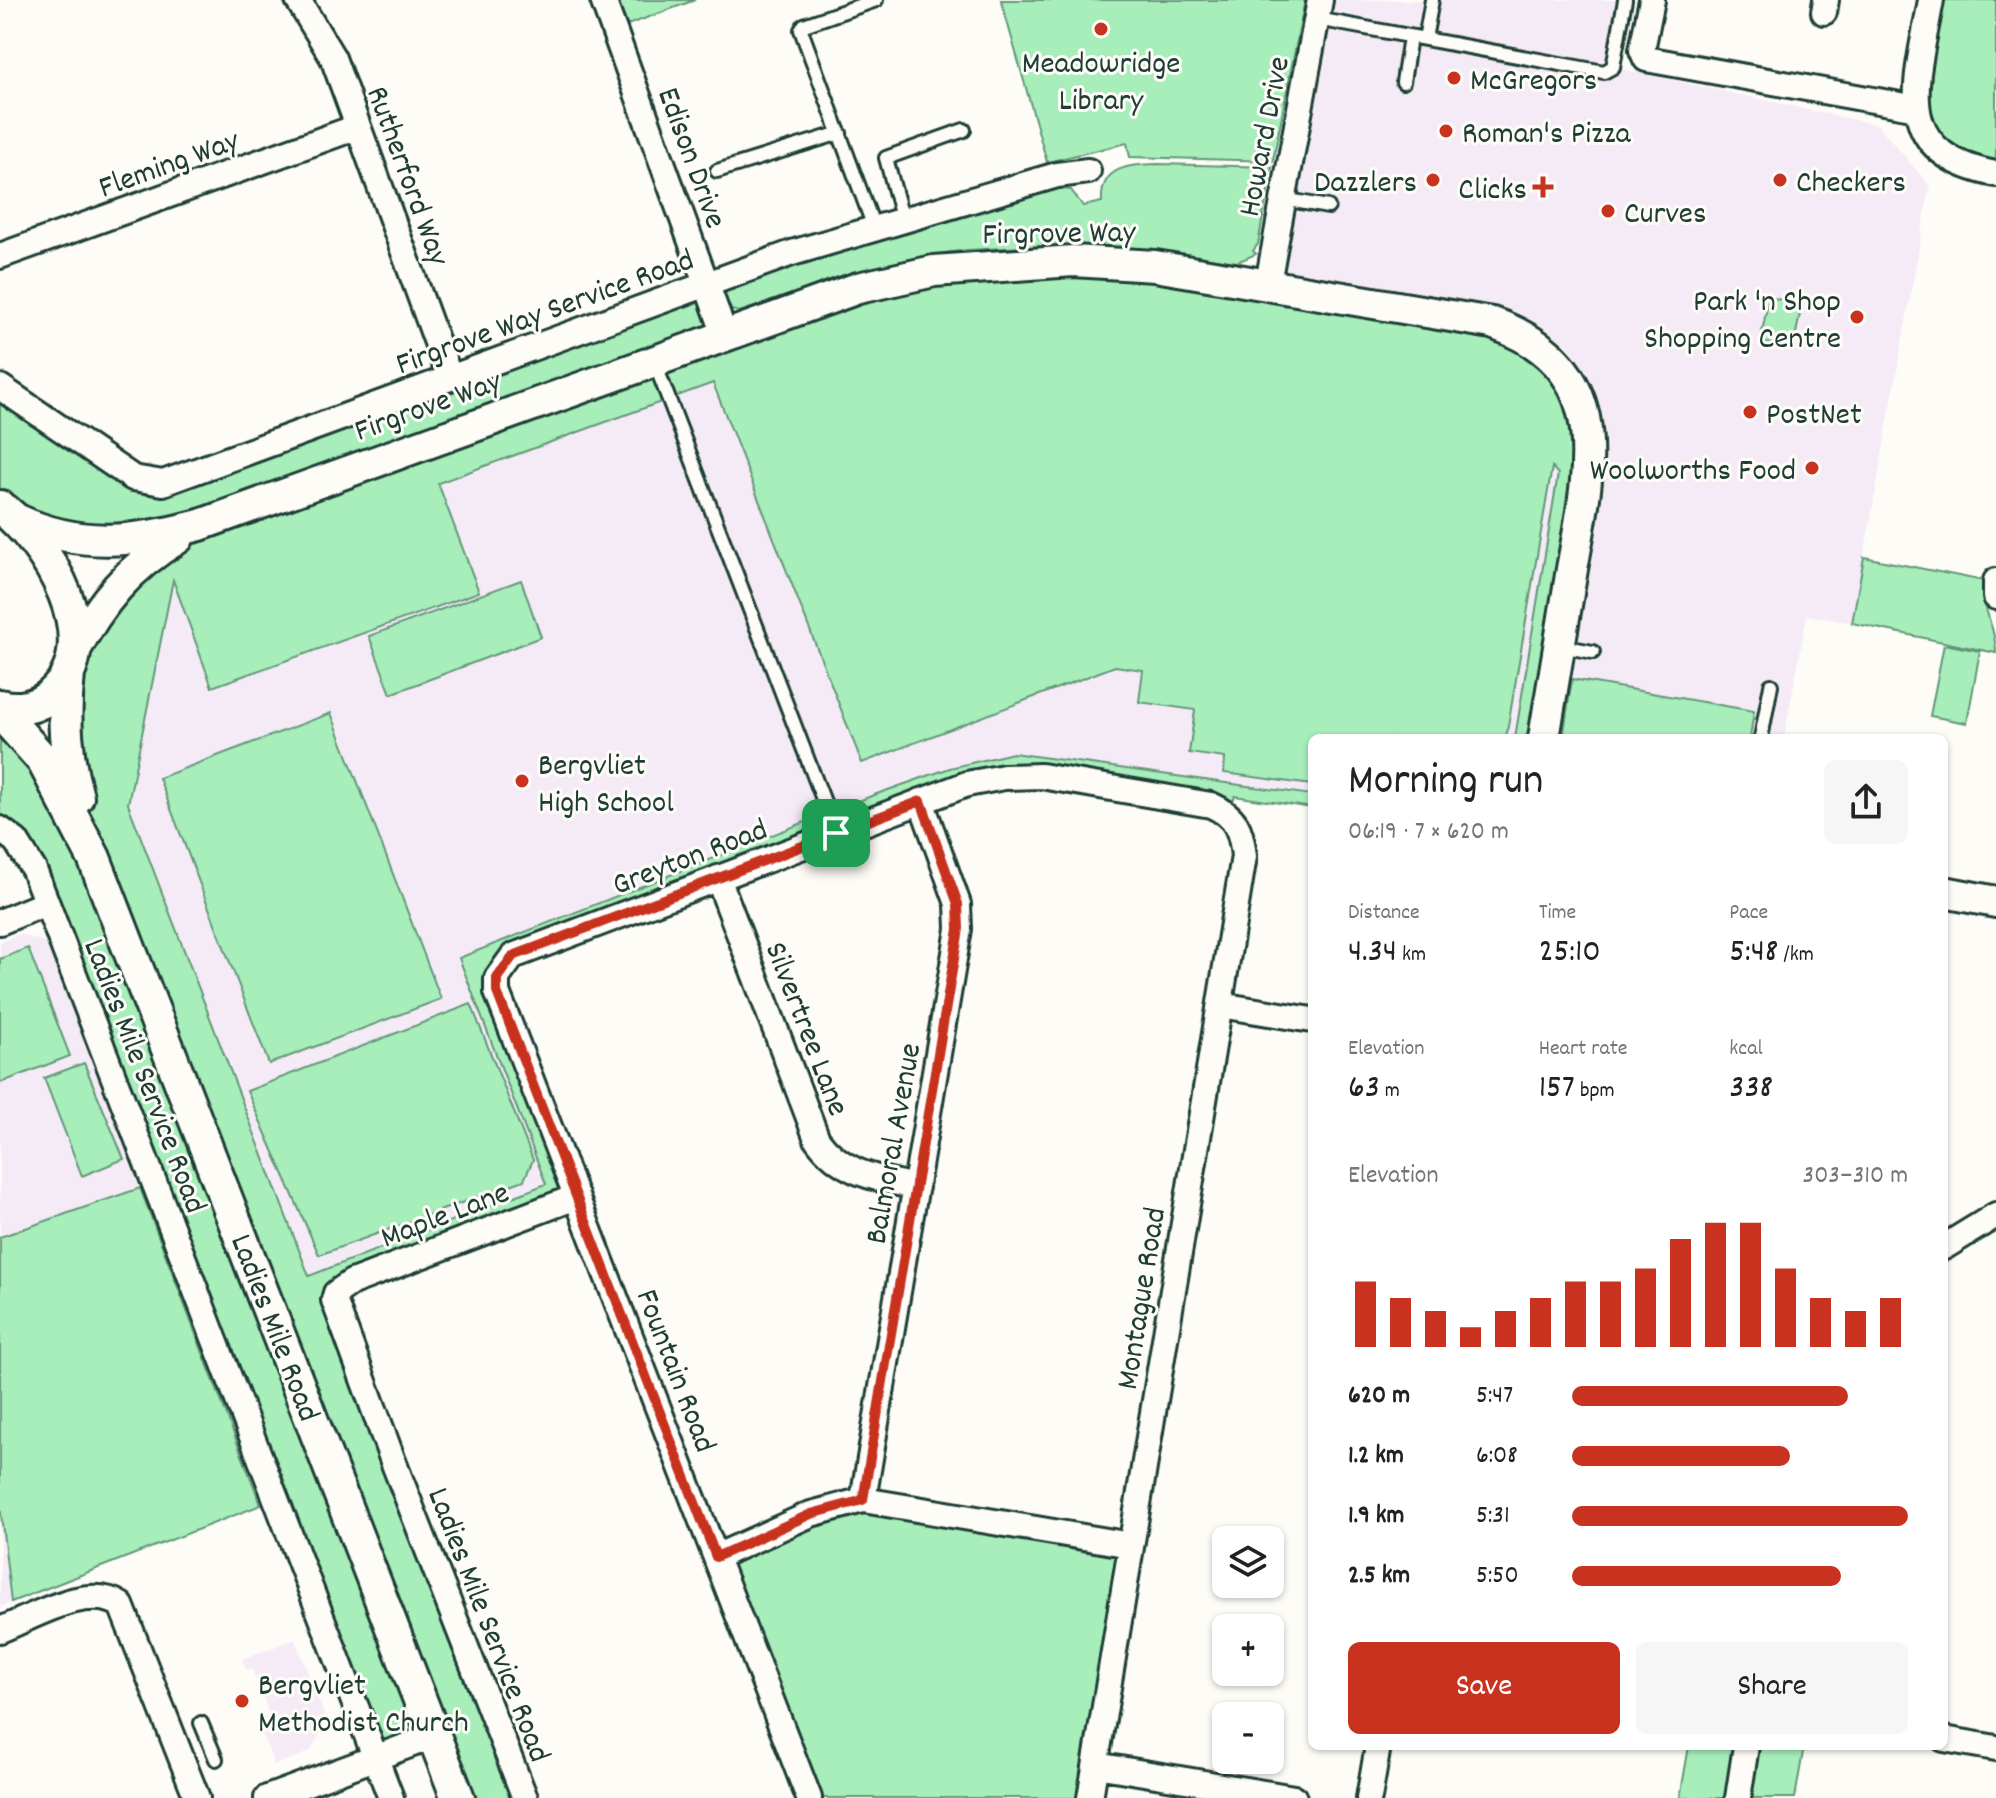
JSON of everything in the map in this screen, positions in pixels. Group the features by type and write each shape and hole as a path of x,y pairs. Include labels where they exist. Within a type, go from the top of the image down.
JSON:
{"main road":[{"name":"Ladies Mile Road","path":"9,513 56,572 70,617 71,663 65,744 94,858"},
{"path":"0,709 22,708 49,697 71,663"},
{"name":"Ladies Mile Road","path":"0,709 43,760 94,858 458,1798"}],"street":[{"name":"Rutherford Way","path":"298,0 327,43 450,378"},
{"name":"Edison Drive","path":"603,0 725,335"},
{"path":"1652,0 1642,50 1646,59 1917,108"},
{"path":"1931,0 1917,79 1917,108 1925,133 1938,152 1962,167 1996,174"},
{"name":"Howard Drive","path":"1268,283 1318,9"},
{"name":"Fleming Way","path":"0,256 357,127"},
{"name":"Firgrove Way Service Road","path":"0,387 133,478 163,483 706,284 1057,175 1088,171"},
{"name":"Firgrove Way","path":"9,513 56,535 106,542 143,540 200,525 858,288 934,271 1009,263 1073,261 1155,266 1492,323 1521,334 1558,365 1581,400 1590,446 1586,492 1545,734"},
{"name":"Firgrove Way","path":"71,663 104,601 125,577 154,553 200,525"},
{"path":"1996,581 1996,597"},
{"name":"Greyton Road","path":"503,966 513,956 967,784 1004,777 1041,776 1211,805 1228,813"},
{"name":"Balmoral Avenue","path":"863,1500 959,929 958,904 921,801"},
{"name":"Montague Road","path":"1090,1798 1244,856 1242,832 1228,813"},
{"name":"Ladies Mile Service Road","path":"0,829 25,854 46,903 391,1798"},
{"name":"Silvertree Lane","path":"718,878 817,1139 845,1168 863,1176 916,1187"},
{"path":"1948,893 1996,902"},
{"path":"0,922 46,903"},
{"name":"Fountain Road","path":"503,966 497,992 809,1798"},
{"path":"1220,1005 1308,1019"},
{"name":"Maple Lane","path":"336,1293 352,1282 576,1197"},
{"path":"1948,1245 1996,1215"},
{"name":"Ladies Mile Service Road","path":"336,1293 336,1310 525,1798"},
{"path":"716,1557 811,1514 863,1500 1131,1545"},
{"path":"0,1630 84,1598 105,1598 121,1605 197,1798"},
{"path":"267,1798 434,1736"},
{"path":"1948,1740 1996,1748"},
{"path":"1369,1798 1377,1750"},
{"path":"1738,1798 1745,1750"},
{"path":"1096,1765 1294,1798"}],"lane":[{"path":"875,230 801,30 804,25 876,0"},
{"path":"1425,39 1432,0"},
{"path":"1318,9 1410,37 1604,72 1613,67 1625,0"},
{"path":"1403,82 1410,37"},
{"path":"903,221 886,158 964,130"},
{"path":"717,171 840,133"},
{"path":"1283,199 1328,207"},
{"path":"654,361 836,833"},
{"path":"1559,646 1593,652"},
{"path":"1762,734 1771,685"},
{"path":"201,1723 216,1759"}],"shaded area":[{"path":"1320,0 1625,0 1613,67 1878,125 1930,186 1852,623 1807,615 1785,734 1545,734 1589,462 1268,283"},
{"name":"Bergvliet High School","path":"887,319 1467,359 1558,474 1516,734 1308,734 1308,794 1013,753 950,768 874,795 459,958 546,1184 309,1276 128,804 173,580"},
{"path":"19,934 46,943 261,1505 0,1607 0,942"},
{"path":"295,1639 327,1722 310,1752 274,1765 261,1730 267,1728 266,1722 271,1720 252,1669 246,1670 242,1659"}],"green space":[{"path":"603,0 695,0 614,30"},
{"path":"1001,0 1305,0 1273,161 1130,157 1127,143 1047,162"},
{"path":"1931,0 1996,0 1996,174 1949,160 1917,95"},
{"path":"1158,164 1272,167 1258,244 1253,251 1256,254 1237,262 1156,251 1069,245 967,250 922,256 874,268 739,312 727,309 723,298 728,289 779,269 1051,188 1071,190 1083,206 1102,202 1103,190 1111,174 1127,167"},
{"path":"1009,263 1492,323 1581,400 1544,734 1516,734 1558,474 1552,467 1507,734 1308,734 1308,784 1224,773 1225,758 1189,753 1195,710 1139,702 1143,670 1115,666 862,763 713,383 438,483 479,592 212,687 173,580 128,804 309,1276 546,1184 459,958 874,795 950,768 1013,753 1308,794 1308,807 1235,796 1228,813 1004,777 513,955 497,978 576,1197 336,1293 525,1798 458,1798 433,1736 375,1758 46,903 0,829 0,712 57,785 68,674 143,540 0,507 0,387 147,482 706,284 724,335"},
{"path":"1769,297 1802,304 1793,348 1760,342"},
{"path":"1864,557 1984,581 1984,600 1996,653 1852,623"},
{"path":"521,580 541,637 391,694 369,636"},
{"path":"1944,644 1980,651 1967,723 1930,716"},
{"path":"1572,679 1754,711 1751,734 1564,734"},
{"path":"331,713 441,999 269,1064 159,778"},
{"path":"28,948 70,1056 0,1083 0,959"},
{"path":"471,1004 533,1160 524,1180 319,1255 247,1091"},
{"path":"84,1063 124,1159 82,1176 44,1078"},
{"path":"140,1188 261,1505 11,1602 0,1505 0,1237"},
{"path":"838,1505 1131,1545 1090,1798 808,1798 716,1557"},
{"path":"1688,1750 1803,1750 1795,1798 1680,1798"}],"place":[{"name":"Meadowridge Library","path":"1101,29"},
{"name":"McGregors","path":"1454,78"},
{"name":"Roman's Pizza","path":"1446,131"},
{"name":"Dazzlers","path":"1433,180"},
{"name":"Checkers","path":"1780,180"},
{"name":"Clicks","path":"1543,187"},
{"name":"Curves","path":"1608,211"},
{"name":"Park 'n Shop Shopping Centre","path":"1857,317"},
{"name":"PostNet","path":"1750,412"},
{"name":"Woolworths Food","path":"1812,468"},
{"name":"Bergvliet High School","path":"522,781"},
{"name":"Bergvliet Methodist Church","path":"242,1701"}],"route":[{"path":"921,801 958,904 955,964 863,1500 838,1504 811,1514 716,1557 497,992 497,978 513,956 836,833 921,801"}]}
